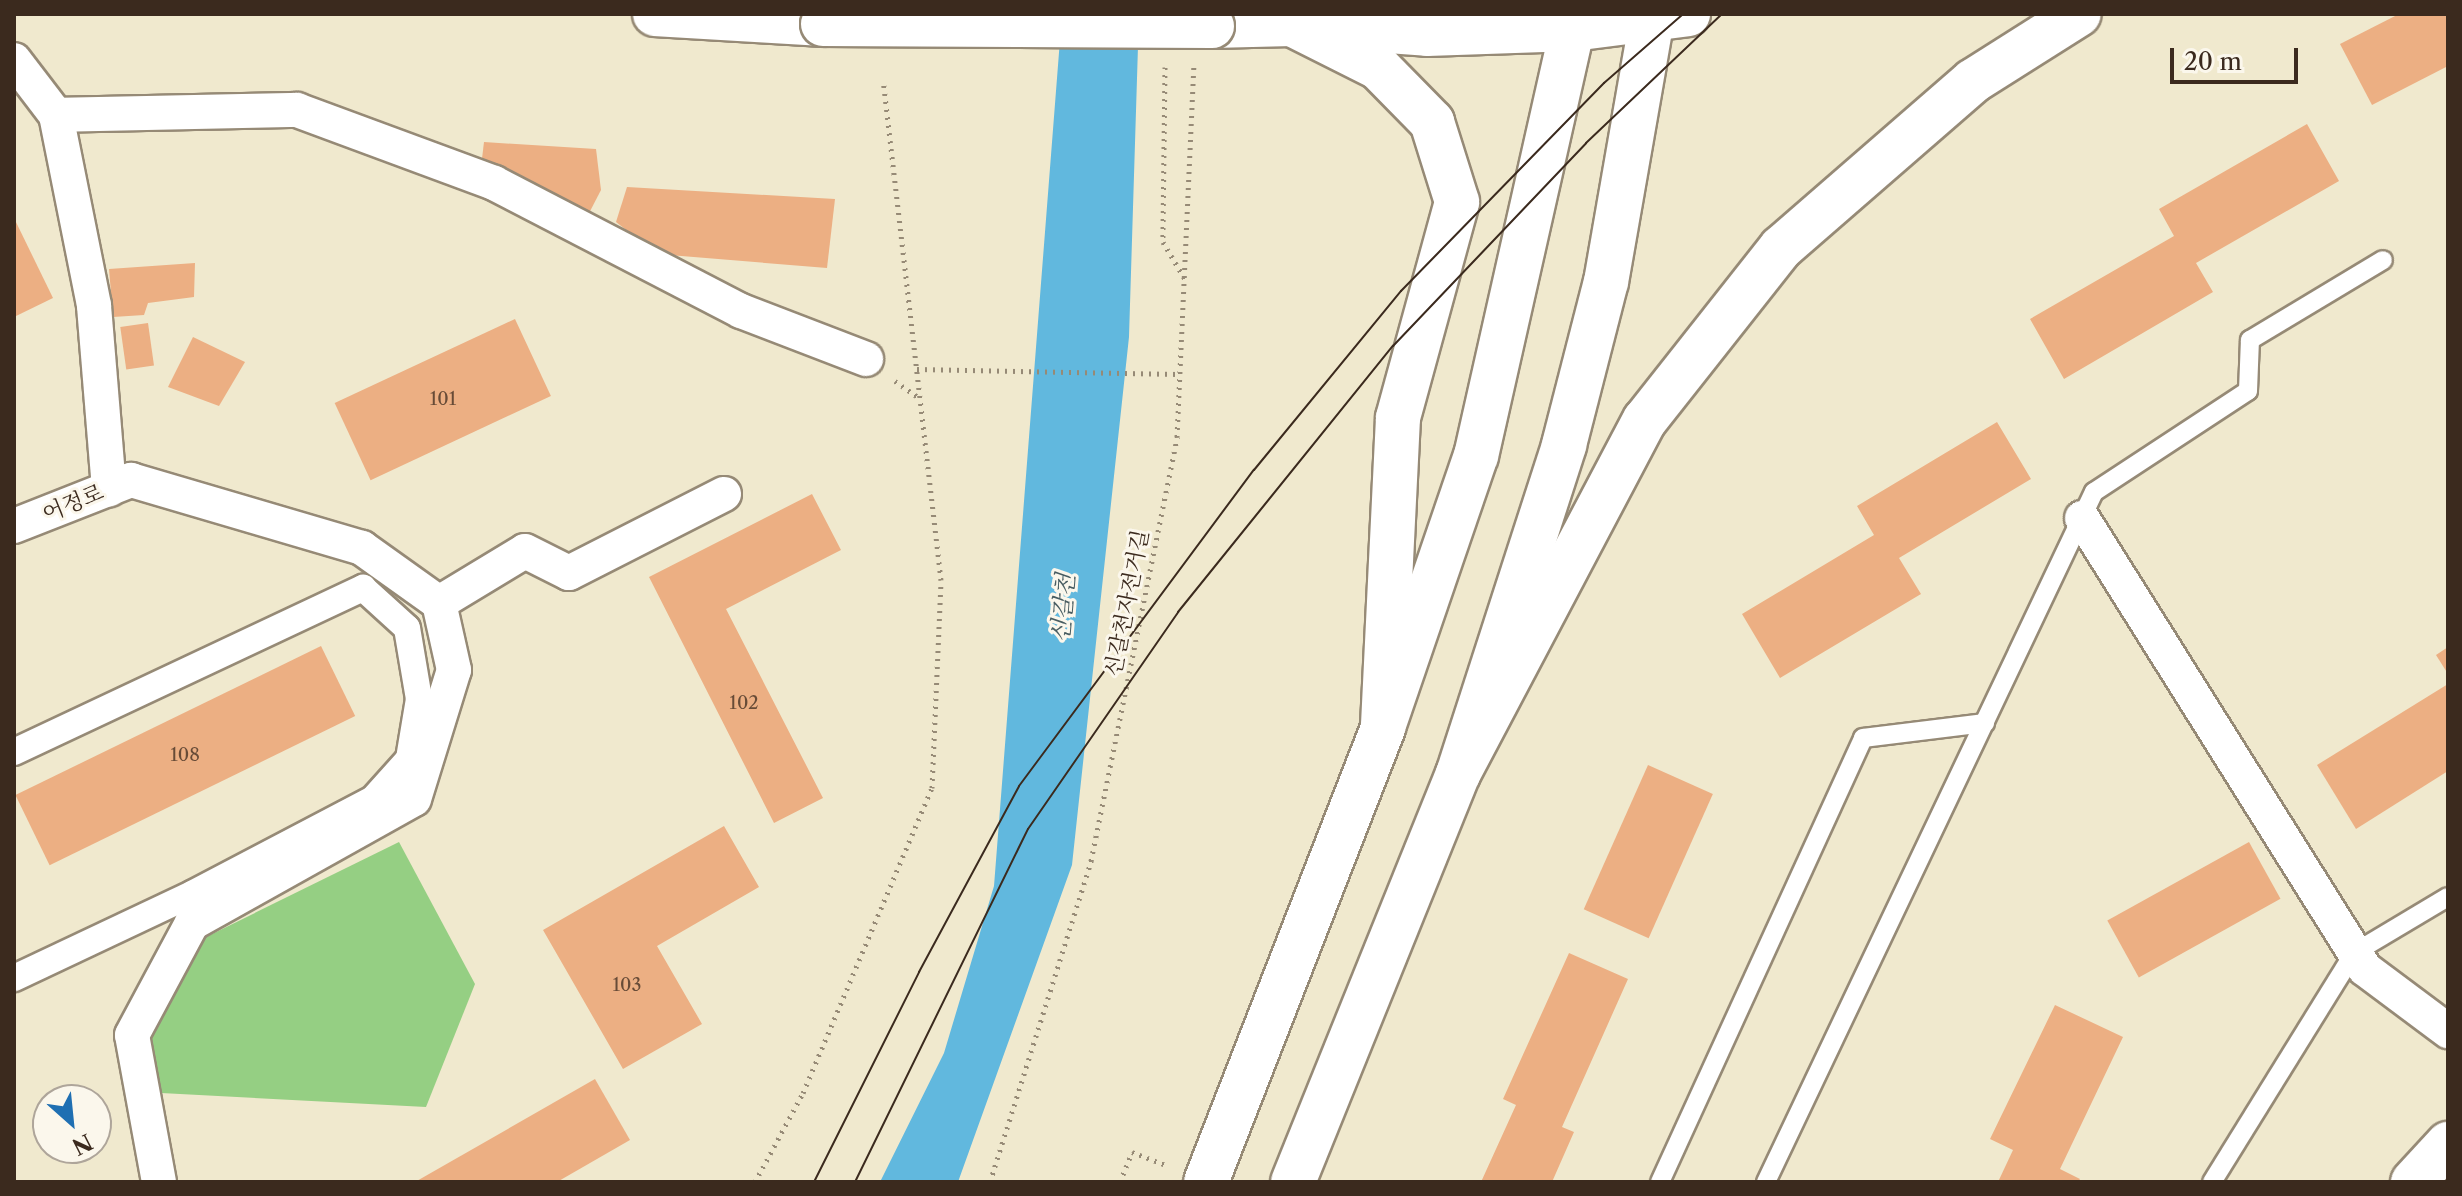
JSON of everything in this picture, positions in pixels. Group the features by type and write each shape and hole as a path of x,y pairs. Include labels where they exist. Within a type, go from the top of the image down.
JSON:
{"main road":[{"path":"655,14 1203,43 1292,24 1427,34 1664,16 1603,297 1564,445 1458,774 1293,1182"},
{"path":"1458,774 1645,420 1781,248 1973,81 2079,14"},
{"path":"1206,1182 1383,727 1476,456 1514,273 1574,22"},
{"path":"1292,24 1379,68 1432,122 1457,202 1398,418 1383,727"},
{"path":"2413,1182 2448,1144"}],"street":[{"path":"14,60 56,115 94,306 120,484 362,548 439,603 454,670 414,799 192,923 132,1035 159,1182"},
{"path":"56,115 297,110 494,183 741,311 866,359"},
{"name":"어정로","path":"14,526 120,484"},
{"path":"439,603 525,551 569,573 724,494"},
{"path":"2082,518 2365,969 2448,1031"},
{"path":"14,752 363,588 407,628 419,699 409,759 373,799 192,894 14,978"}],"lane":[{"path":"1766,1182 2094,492 2248,391 2250,340 2383,260"},
{"path":"1660,1182 1863,738 1985,723"},
{"path":"2212,1182 2354,953 2448,897"}],"path":[{"name":"신갈천자전거길","path":"990,1182 1091,861 1177,437 1178,374 1203,43"},
{"path":"1165,59 1163,242 1186,281"},
{"path":"755,1182 803,1093 932,788 941,580 884,84"},
{"path":"917,369 1178,374"},
{"path":"1120,1182 1132,1152"}],"green space":[{"path":"399,842 475,984 426,1107 161,1093 150,1030 206,937"}],"water":[{"name":"신갈천","path":"1062,14 1139,14 1129,337 1072,865 958,1182 880,1182 944,1053 994,886"}],"building":[{"path":"2399,14 2448,14 2448,66 2372,105 2340,44"},
{"path":"2307,124 2339,181 2196,263 2213,292 2064,379 2030,319 2174,236 2159,209"},
{"path":"484,142 596,149 601,190 586,219 481,167"},
{"path":"627,187 835,199 827,268 657,254 616,222"},
{"path":"14,218 53,298 14,317"},
{"path":"195,263 194,297 148,303 144,315 113,317 109,269"},
{"path":"515,319 551,396 371,480 335,403"},
{"path":"148,323 154,366 126,369 120,327"},
{"path":"193,337 245,362 219,406 168,387"},
{"path":"1997,422 2031,479 1899,558 1921,594 1780,678 1742,614 1874,535 1857,506"},
{"path":"812,494 841,550 726,609 823,798 774,823 649,577"},
{"path":"321,646 355,716 50,865 15,795"},
{"path":"2448,647 2448,674 2436,655"},
{"path":"2448,684 2448,771 2356,829 2317,765"},
{"path":"1648,765 1713,794 1649,938 1584,909"},
{"path":"724,826 759,887 657,946 702,1024 623,1069 543,930"},
{"path":"2249,842 2281,899 2139,977 2107,921"},
{"path":"1569,953 1628,979 1562,1127 1574,1132 1552,1182 1481,1182 1516,1105 1503,1099"},
{"path":"2055,1005 2123,1037 2060,1169 2080,1179 2078,1182 1998,1182 2013,1150 1990,1139"},
{"path":"595,1079 630,1140 557,1182 415,1182"}],"tram line":[{"path":"814,1182 919,972 1019,786 1254,470 1401,291 1604,83 1683,14"},
{"path":"855,1182 1028,829 1178,612 1393,346 1586,143 1722,14"}]}
